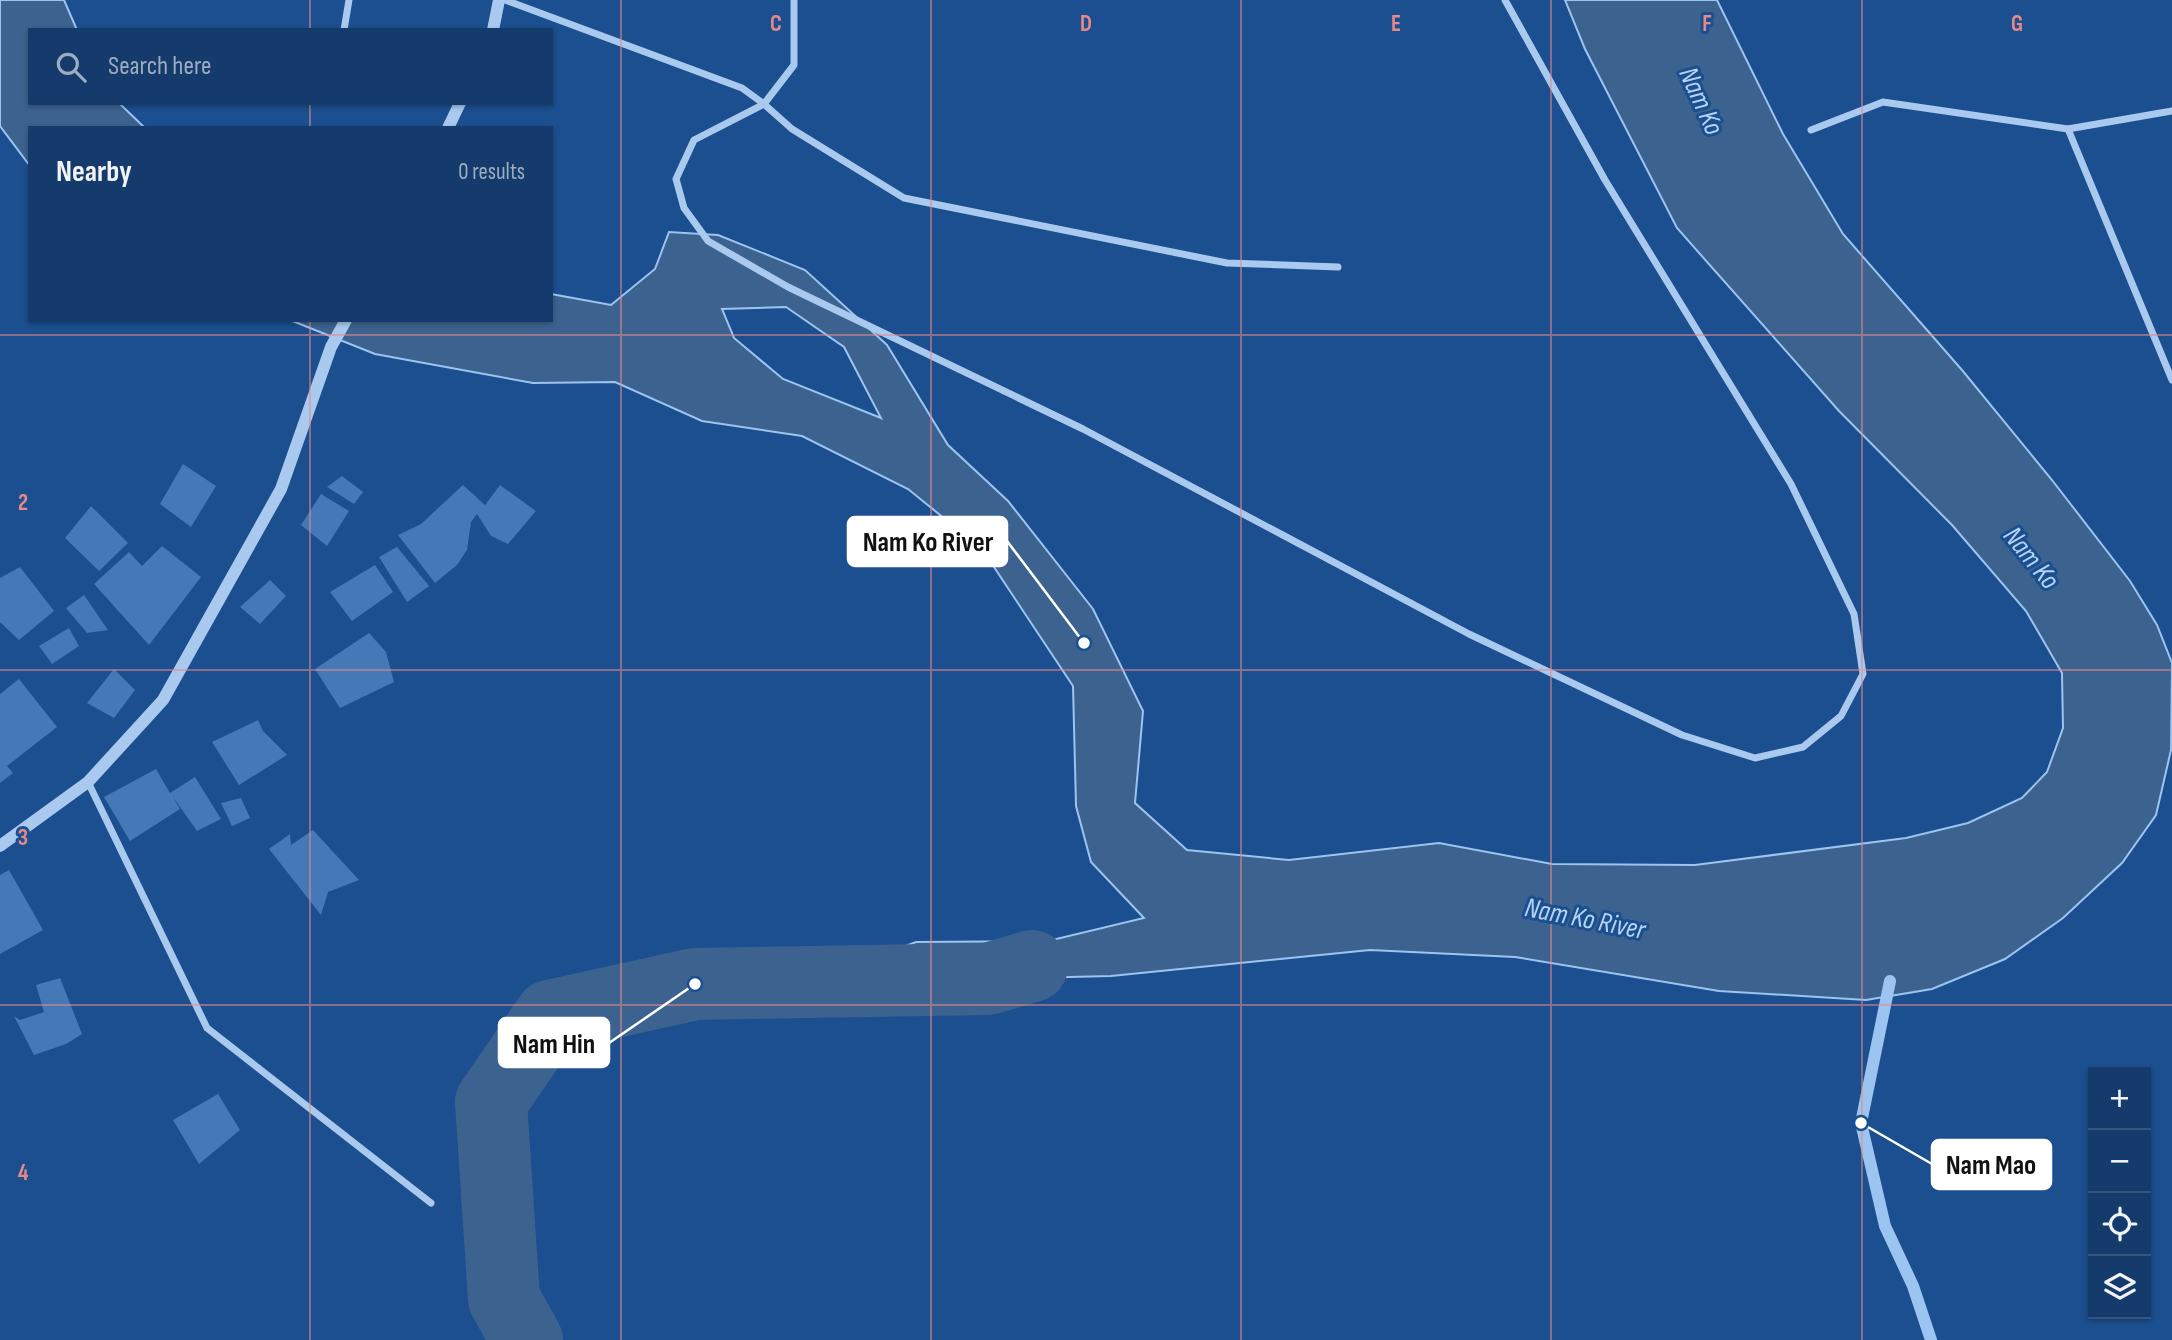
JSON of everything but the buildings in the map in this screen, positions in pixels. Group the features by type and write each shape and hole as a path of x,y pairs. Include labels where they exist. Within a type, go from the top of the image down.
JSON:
{"street":[{"path":"344,28 349,0"},
{"path":"493,28 499,0"},
{"path":"505,0 741,88 792,129 904,198 1227,263 1338,267"},
{"path":"794,0 794,65 764,104 694,140 676,179 684,208 708,241 788,287 1083,429 1469,634 1682,735 1755,758 1803,747 1841,716 1863,674 1854,614 1791,484 1605,180 1505,0"},
{"path":"1811,130 1883,102 2068,130 2172,111"},
{"path":"448,126 459,105"},
{"path":"2068,130 2172,380"},
{"path":"0,846 88,782 163,700 281,489 331,348 345,322"},
{"path":"88,782 207,1028 431,1203"}],"water":[{"path":"0,0 64,0 76,28 28,28 28,105 121,105 143,126 28,126 28,163 0,126"},
{"name":"Nam Ko","path":"1565,0 1717,0 1783,134 1843,234 1962,370 2130,581 2157,625 2172,663 2171,750 2156,815 2122,863 2063,918 2005,959 1932,989 1866,1000 1719,991 1515,957 1370,950 1111,976 941,980 848,968 916,942 1048,941 1144,918 1091,862 1076,806 1073,686 982,549 908,489 802,436 702,421 615,382 533,383 375,354 295,322 553,322 553,294 611,305 655,269 669,232 718,235 805,270 887,345 948,445 1008,501 1093,609 1143,711 1135,803 1187,850 1289,860 1439,843 1552,864 1695,865 1906,838 1968,823 2022,798 2047,772 2063,728 2062,673 2026,611 1952,525 1839,411 1677,228 1585,49","holes":["786,307 844,347 881,418 783,379 734,338 722,309"]}],"waterway":[{"path":"527,1340 504,1299 491,1102 550,1016 695,984 988,979 1032,966"},
{"path":"1890,981 1861,1123 1885,1226 1913,1286 1931,1340"}],"place":[{"name":"Nam Ko River","path":"1084,643"},
{"name":"Nam Hin","path":"695,984"},
{"name":"Nam Mao","path":"1861,1123"}]}
